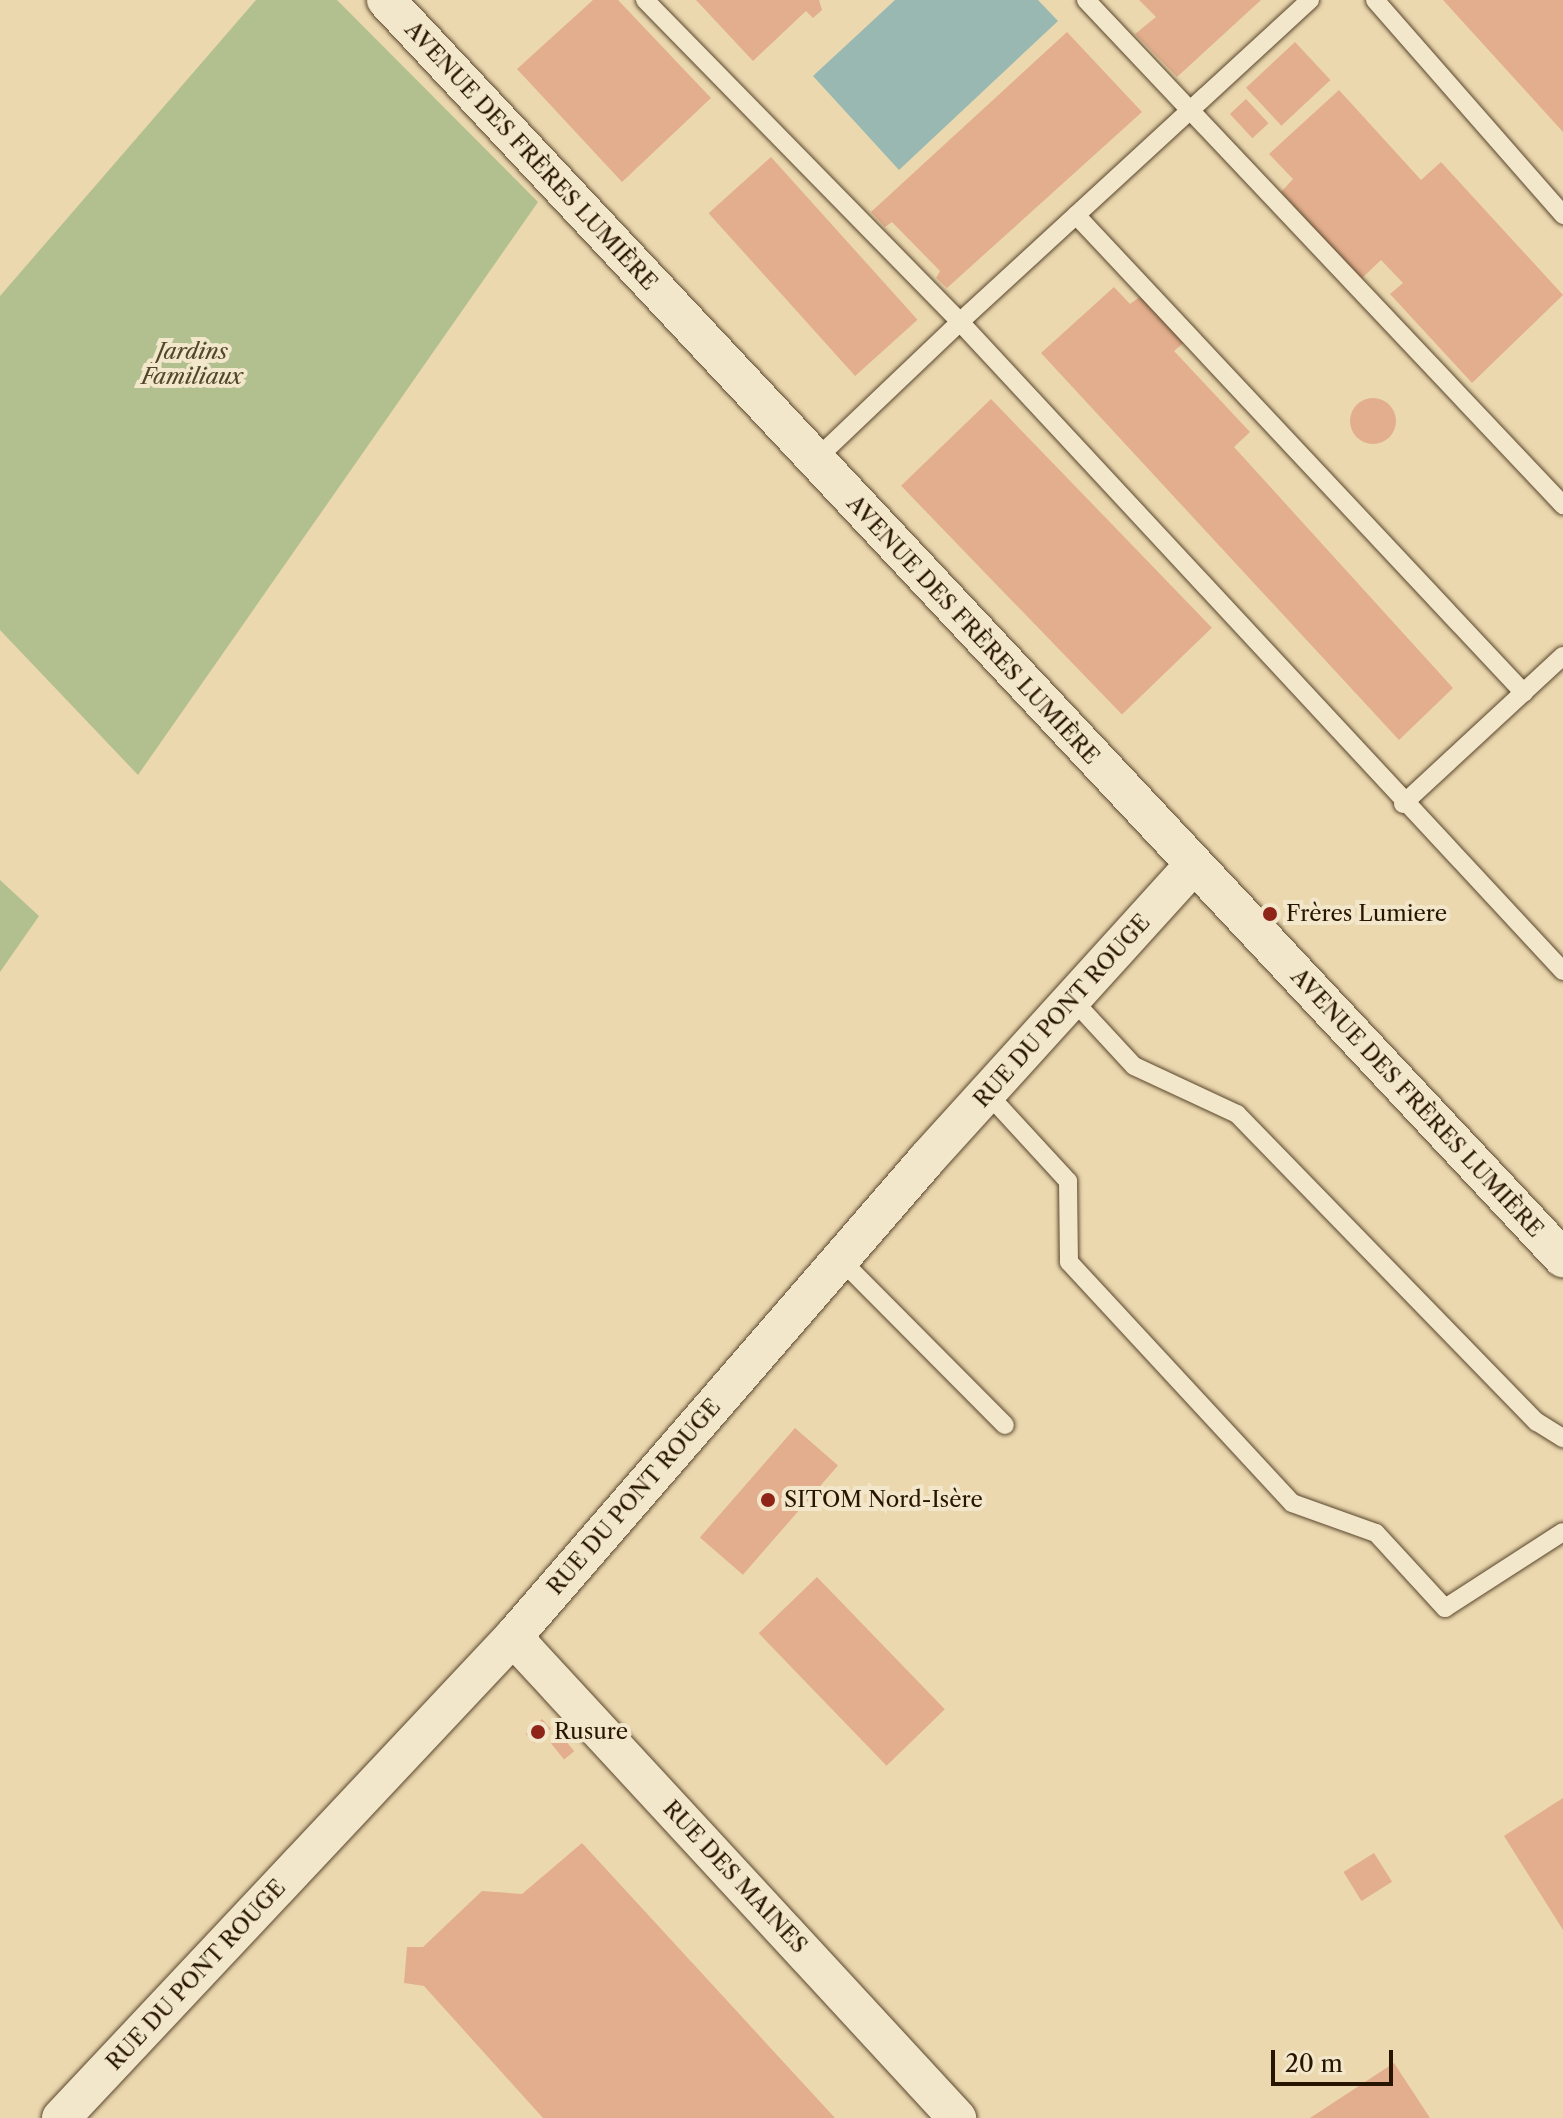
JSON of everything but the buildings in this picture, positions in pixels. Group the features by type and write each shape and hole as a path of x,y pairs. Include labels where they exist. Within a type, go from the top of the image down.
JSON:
{"street":[{"name":"AVENUE DES FRÈRES LUMIÈRE","path":"386,0 814,461 1563,1258"},
{"name":"RUE DU PONT ROUGE","path":"61,2118 513,1637 840,1259 1194,865"},
{"name":"RUE DES MAINES","path":"513,1637 957,2118"}],"lane":[{"path":"645,0 960,322 1403,804 1563,971"},
{"path":"1086,0 1563,505"},
{"path":"814,461 960,322 1310,0"},
{"path":"1375,0 1563,215"},
{"path":"1076,215 1524,693"},
{"path":"1403,804 1563,656"},
{"path":"1072,999 1134,1066 1237,1114 1537,1422 1563,1438"},
{"path":"987,1093 1068,1181 1069,1262 1292,1503 1376,1533 1445,1608 1563,1532"},
{"path":"840,1259 1005,1425"}],"green space":[{"name":"Jardins Familiaux","path":"256,0 337,0 538,202 138,775 0,630 0,296"},
{"path":"0,880 39,916 0,972"}],"water":[{"path":"895,0 1038,0 1058,21 899,170 813,76"}],"place":[{"name":"Frères Lumiere","path":"1270,914"},
{"name":"SITOM Nord-Isère","path":"768,1500"},
{"name":"Rusure","path":"538,1732"}]}
